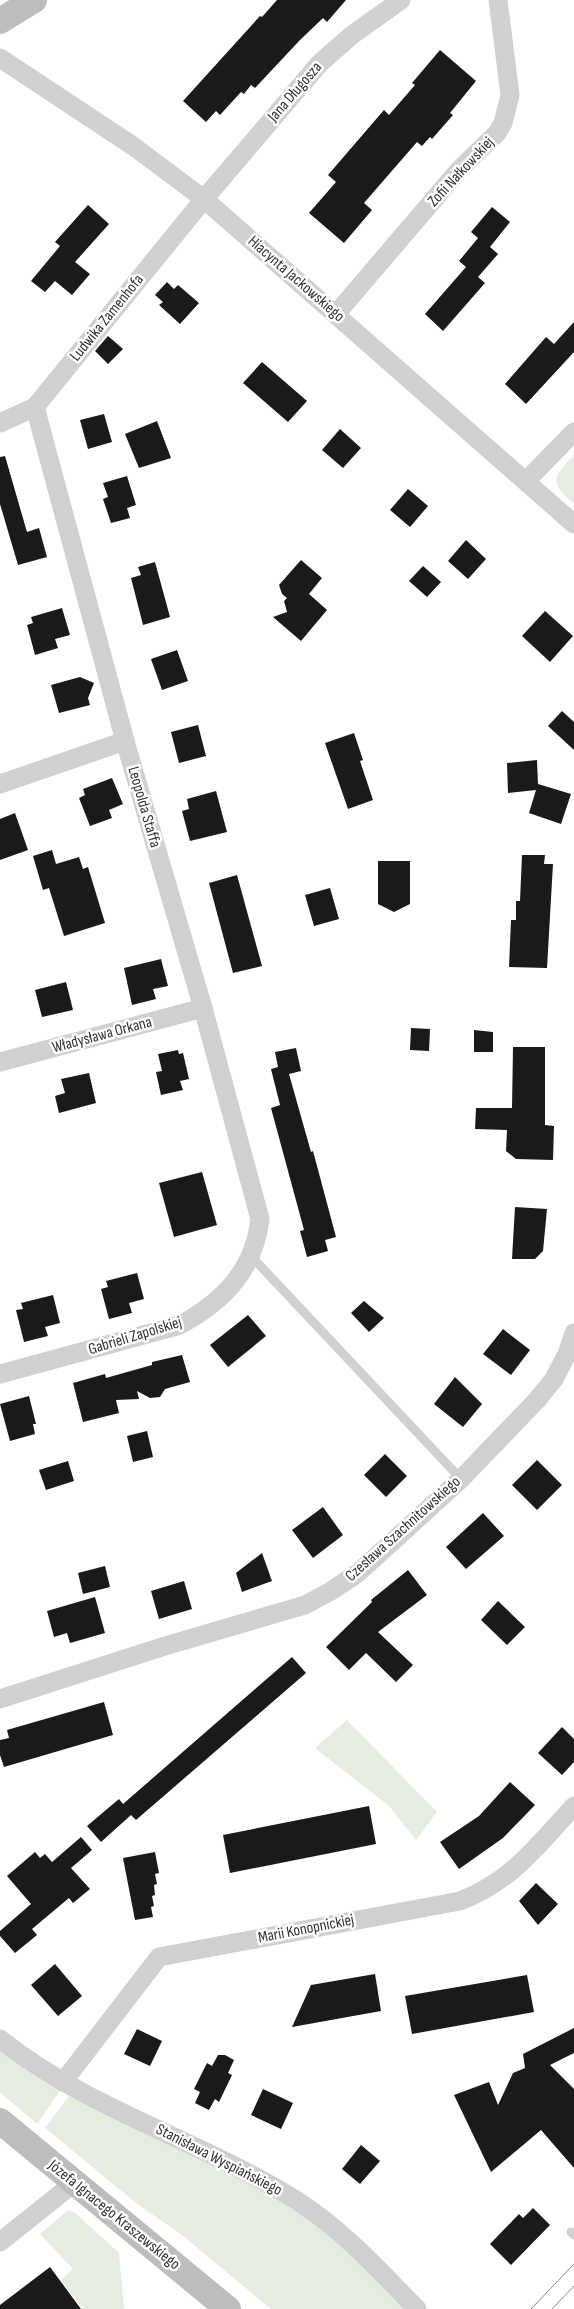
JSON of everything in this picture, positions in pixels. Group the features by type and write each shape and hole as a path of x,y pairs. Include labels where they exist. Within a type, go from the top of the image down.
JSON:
{"street":[{"path":"0,21 34,0"},
{"name":"Jana Długosza","path":"204,199 320,63 352,35 401,0"},
{"name":"Zofii Nałkowskiej","path":"336,314 459,170 492,139 502,123 510,95 498,0"},
{"name":"Hiacynta Jackowskiego","path":"0,58 133,146 204,199 574,524"},
{"name":"Ludwika Zamenhofa","path":"0,423 35,407 204,199"},
{"name":"Leopolda Staffa","path":"35,407 124,741 203,1008 258,1205"},
{"path":"526,481 574,432"},
{"path":"0,784 124,741"},
{"name":"Władysława Orkana","path":"0,1062 203,1008"},
{"name":"Gabrieli Zapolskiej","path":"0,1374 180,1325 207,1310 225,1293 251,1256 258,1237 260,1219 258,1205"},
{"name":"Czesława Szachnitowskiego","path":"0,1699 165,1646 305,1605 331,1591 358,1573 461,1478 537,1400 554,1378 567,1354 574,1333"},
{"name":"Marii Konopnickiej","path":"63,2082 159,1957 460,1901 483,1892 503,1880 574,1806"},
{"name":"Stanisława Wyspiańskiego","path":"0,2039 63,2082 213,2156 296,2200 356,2247 417,2309"},
{"name":"Józefa Ignacego Kraszewskiego","path":"0,2121 228,2309"},
{"path":"0,2242 74,2183"}],"lane":[{"path":"251,1256 461,1478"}],"shaded area":[{"path":"574,455 574,504 560,490 556,480 561,469"},
{"path":"347,1720 437,1812 416,1840 389,1806 315,1748"},
{"path":"0,2049 62,2088 37,2124 0,2092"},
{"path":"71,2093 252,2184 320,2226 407,2309 271,2309 182,2235 140,2206 45,2128"},
{"path":"68,2210 74,2212 119,2253 124,2309 83,2309 61,2280 73,2269 40,2234"}],"building":[{"path":"277,0 346,0 327,22 323,18 300,40 255,88 251,85 244,94 241,92 220,115 216,111 206,122 183,101 260,16 262,17"},
{"path":"440,50 476,81 450,113 453,115 432,139 430,137 422,146 417,142 364,203 372,210 344,243 309,213 336,182 328,175 384,110 389,115 415,85 412,83"},
{"path":"88,205 109,224 75,262 90,274 72,295 55,281 45,292 31,281 60,246 55,242"},
{"path":"492,207 510,222 490,247 498,254 478,277 485,283 443,331 425,314 466,267 459,261 478,238 471,232"},
{"path":"167,282 174,289 178,285 199,303 180,324 159,305 163,302 155,295"},
{"path":"574,322 574,352 526,404 505,384 546,337 554,344"},
{"path":"108,336 123,349 108,364 95,351"},
{"path":"262,362 307,401 288,422 243,383"},
{"path":"104,414 112,442 88,449 80,420"},
{"path":"157,421 171,458 139,468 125,434"},
{"path":"340,429 361,448 343,468 322,450"},
{"path":"5,456 27,532 39,528 47,557 18,565 0,504 0,457"},
{"path":"127,476 136,505 127,508 130,518 111,523 103,499 108,497 103,483"},
{"path":"408,489 428,506 410,527 390,510"},
{"path":"466,540 486,559 468,579 448,561"},
{"path":"301,560 322,578 309,594 327,610 301,641 273,617 287,612 284,601 287,598 282,594 279,585"},
{"path":"155,562 170,617 143,625 131,578 141,575 138,567"},
{"path":"423,566 441,582 427,597 409,581"},
{"path":"62,608 70,635 55,639 58,648 35,655 27,625 33,623 31,617"},
{"path":"545,611 573,636 550,662 522,636"},
{"path":"177,650 188,681 162,690 151,659"},
{"path":"80,677 94,683 88,698 90,705 59,713 51,685"},
{"path":"562,711 574,722 574,750 548,726"},
{"path":"198,725 206,756 179,763 171,732"},
{"path":"354,733 363,760 360,761 373,800 348,809 325,743"},
{"path":"537,760 538,784 571,794 561,824 529,813 536,790 508,793 507,763"},
{"path":"112,778 123,804 109,810 112,818 90,826 79,798 85,795 83,789"},
{"path":"216,791 227,832 190,841 182,811 189,809 187,799"},
{"path":"15,813 28,850 0,860 0,819"},
{"path":"52,850 56,864 79,857 83,869 88,867 105,923 64,936 49,888 43,890 33,856"},
{"path":"522,855 545,855 544,864 553,864 547,968 509,967 511,920 516,920 516,901 520,901"},
{"path":"378,861 410,861 410,904 394,912 378,904"},
{"path":"237,875 262,966 233,973 209,883"},
{"path":"330,888 339,919 314,926 305,895"},
{"path":"161,959 168,986 153,989 156,999 132,1005 124,968"},
{"path":"66,982 73,1010 42,1017 35,990"},
{"path":"411,1028 430,1029 429,1051 410,1050"},
{"path":"474,1030 493,1032 493,1052 474,1052"},
{"path":"513,1047 545,1047 545,1125 554,1126 553,1160 516,1159 506,1151 507,1130 475,1129 476,1108 512,1108"},
{"path":"296,1048 301,1071 289,1074 311,1152 313,1151 336,1237 325,1240 328,1251 307,1257 300,1231 304,1230 271,1108 280,1105 271,1069 278,1067 275,1052"},
{"path":"178,1050 179,1054 183,1053 189,1079 180,1081 183,1090 161,1095 156,1072 162,1071 158,1054"},
{"path":"89,1073 96,1103 59,1113 55,1096 65,1093 61,1079"},
{"path":"202,1172 217,1225 174,1237 159,1183"},
{"path":"515,1207 547,1209 543,1251 535,1259 512,1259"},
{"path":"137,1273 144,1299 129,1303 132,1313 109,1319 101,1289 108,1287 106,1281"},
{"path":"53,1295 60,1323 45,1327 48,1336 24,1342 16,1310 23,1309 21,1303"},
{"path":"364,1301 384,1318 369,1332 351,1313"},
{"path":"248,1315 266,1336 228,1367 210,1345"},
{"path":"503,1329 530,1350 511,1375 483,1354"},
{"path":"182,1355 190,1382 165,1389 160,1397 150,1398 137,1391 139,1399 116,1400 119,1413 83,1422 73,1383 105,1374 106,1378 152,1365 152,1362"},
{"path":"455,1377 482,1404 463,1427 434,1404"},
{"path":"29,1396 36,1424 33,1424 35,1434 10,1441 0,1404"},
{"path":"147,1431 153,1457 133,1462 127,1436"},
{"path":"385,1454 407,1476 386,1497 364,1475"},
{"path":"537,1460 562,1485 537,1510 512,1485"},
{"path":"68,1461 74,1481 46,1490 39,1470"},
{"path":"323,1507 343,1535 313,1558 292,1530"},
{"path":"483,1513 504,1536 466,1569 446,1547"},
{"path":"262,1553 272,1581 242,1592 236,1573"},
{"path":"105,1566 110,1587 83,1594 78,1573"},
{"path":"408,1570 427,1595 378,1632 413,1665 396,1682 366,1653 349,1670 326,1647 372,1602 371,1600"},
{"path":"184,1581 192,1609 159,1619 151,1591"},
{"path":"95,1597 105,1633 70,1643 67,1633 54,1637 47,1611"},
{"path":"498,1601 525,1627 507,1645 481,1620"},
{"path":"292,1657 306,1673 136,1820 131,1815 101,1842 87,1826 119,1799 123,1804"},
{"path":"104,1702 113,1735 4,1767 0,1755 0,1740 9,1738 7,1730"},
{"path":"562,1727 574,1739 574,1762 562,1775 538,1753"},
{"path":"510,1782 535,1805 503,1838 459,1869 440,1842 479,1816"},
{"path":"369,1806 376,1844 230,1873 223,1835"},
{"path":"81,1837 92,1850 71,1868 90,1889 73,1903 69,1898 32,1929 37,1935 15,1953 0,1936 0,1931 31,1904 7,1876 35,1852 40,1858 45,1854 52,1862"},
{"path":"155,1852 159,1873 155,1874 157,1884 154,1885 155,1895 152,1896 154,1906 151,1907 153,1917 135,1920 123,1858"},
{"path":"536,1883 558,1904 538,1925 519,1901"},
{"path":"55,1964 82,1996 58,2016 31,1985"},
{"path":"375,1974 381,2011 292,2027 311,1985"},
{"path":"527,1975 534,2012 412,2034 405,1996"},
{"path":"574,2028 574,2053 550,2065 574,2089 574,2168 541,2130 491,2172 454,2095 489,2082 498,2105 513,2073 525,2068 523,2054"},
{"path":"137,2029 162,2041 150,2066 124,2054"},
{"path":"218,2055 225,2055 234,2060 228,2073 232,2075 219,2102 215,2099 209,2110 195,2103 200,2092 194,2089 207,2063 212,2066"},
{"path":"263,2089 293,2103 281,2129 251,2115"},
{"path":"361,2145 380,2161 360,2184 342,2169"},
{"path":"533,2208 550,2225 511,2265 490,2244 519,2214 523,2218"},
{"path":"50,2267 81,2309 0,2309 0,2305"}],"tram line":[{"path":"531,2309 574,2264"},
{"path":"552,2309 574,2286"}]}
